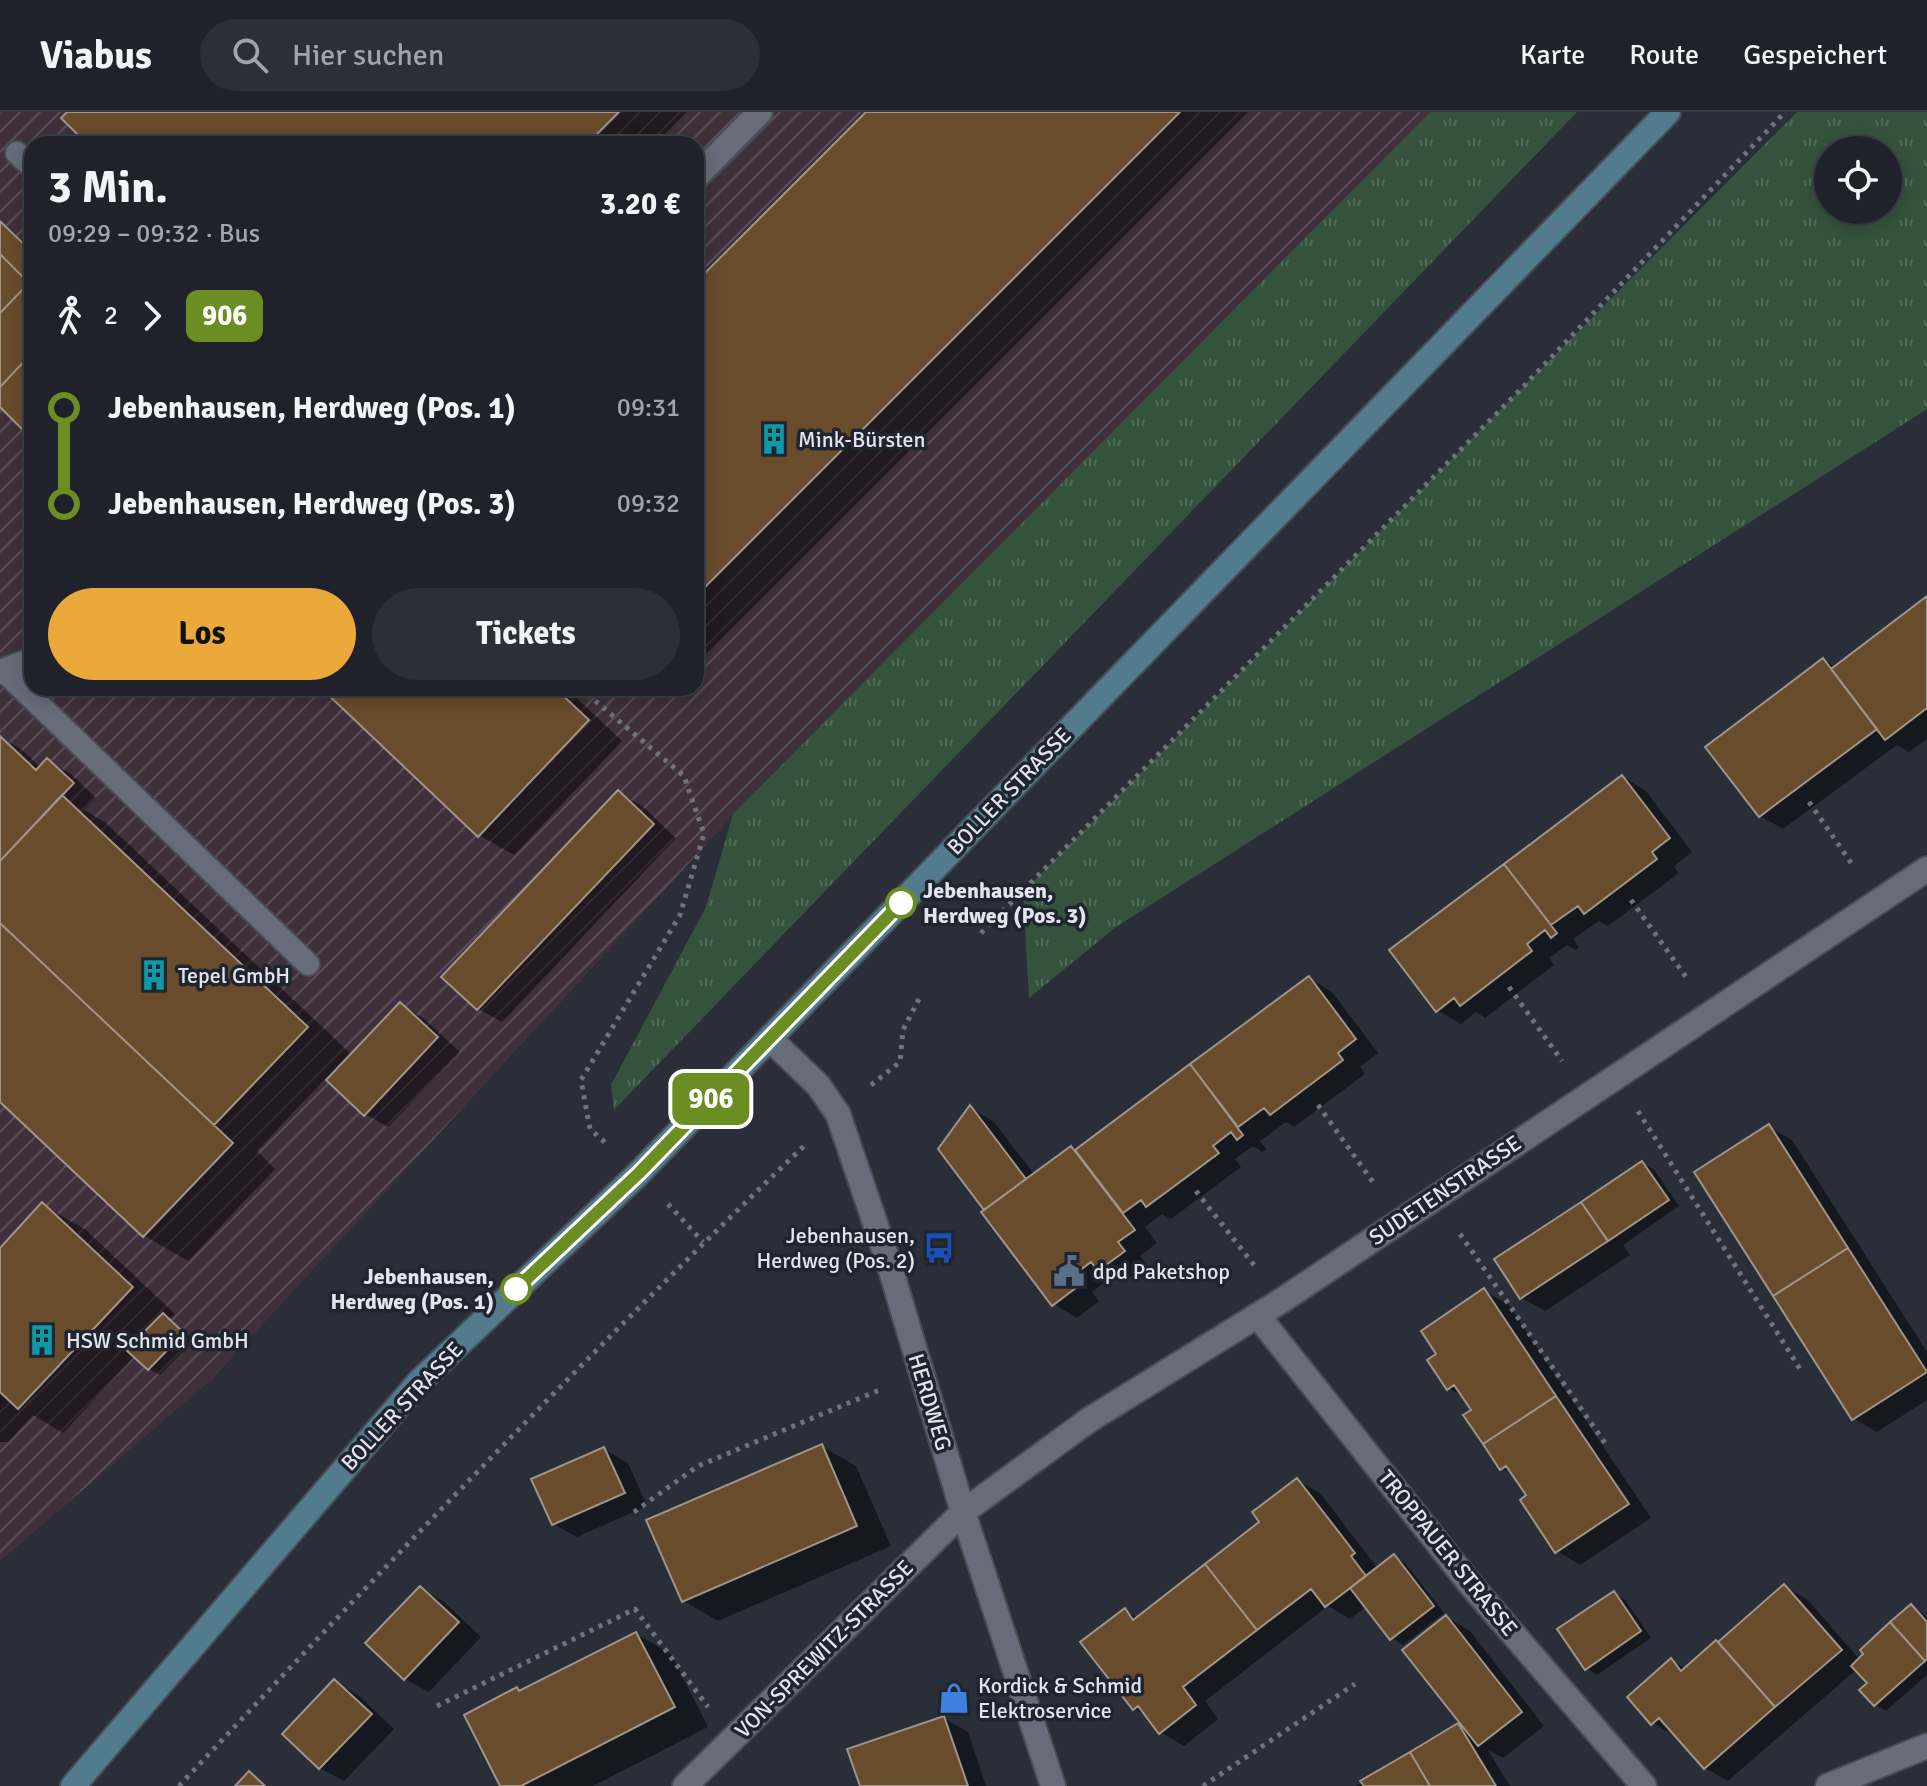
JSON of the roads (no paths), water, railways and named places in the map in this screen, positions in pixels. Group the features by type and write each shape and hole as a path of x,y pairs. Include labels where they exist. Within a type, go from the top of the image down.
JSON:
{"main road":[{"name":"BOLLER STRASSE","path":"73,1786 418,1383 639,1173 1668,112"}],"street":[{"path":"704,169 760,112"},
{"path":"2,672 24,663"},
{"name":"SUDETENSTRASSE","path":"963,1512 1089,1420 1281,1301 1927,869"},
{"name":"HERDWEG","path":"770,1039 818,1085 838,1114 890,1267 963,1512 1053,1786"},
{"name":"TROPPAUER STRASSE","path":"1258,1316 1471,1585 1644,1786"},
{"name":"VON-SPREWITZ-STRASSE","path":"685,1786 963,1512"},
{"path":"1828,1786 1927,1746"}],"lane":[{"path":"2,672 24,693"},
{"path":"27,696 308,964"}],"place":[{"name":"Mink-Bürsten","path":"774,439"},
{"name":"Jebenhausen, Herdweg (Pos. 3)","path":"901,903"},
{"name":"Tepel GmbH","path":"154,975"},
{"name":"Jebenhausen, Herdweg (Pos. 2)","path":"939,1248"},
{"name":"dpd Paketshop","path":"1069,1271"},
{"name":"Jebenhausen, Herdweg (Pos. 1)","path":"516,1289"},
{"name":"HSW Schmid GmbH","path":"42,1340"},
{"name":"Kordick & Schmid Elektroservice","path":"954,1698"}]}
